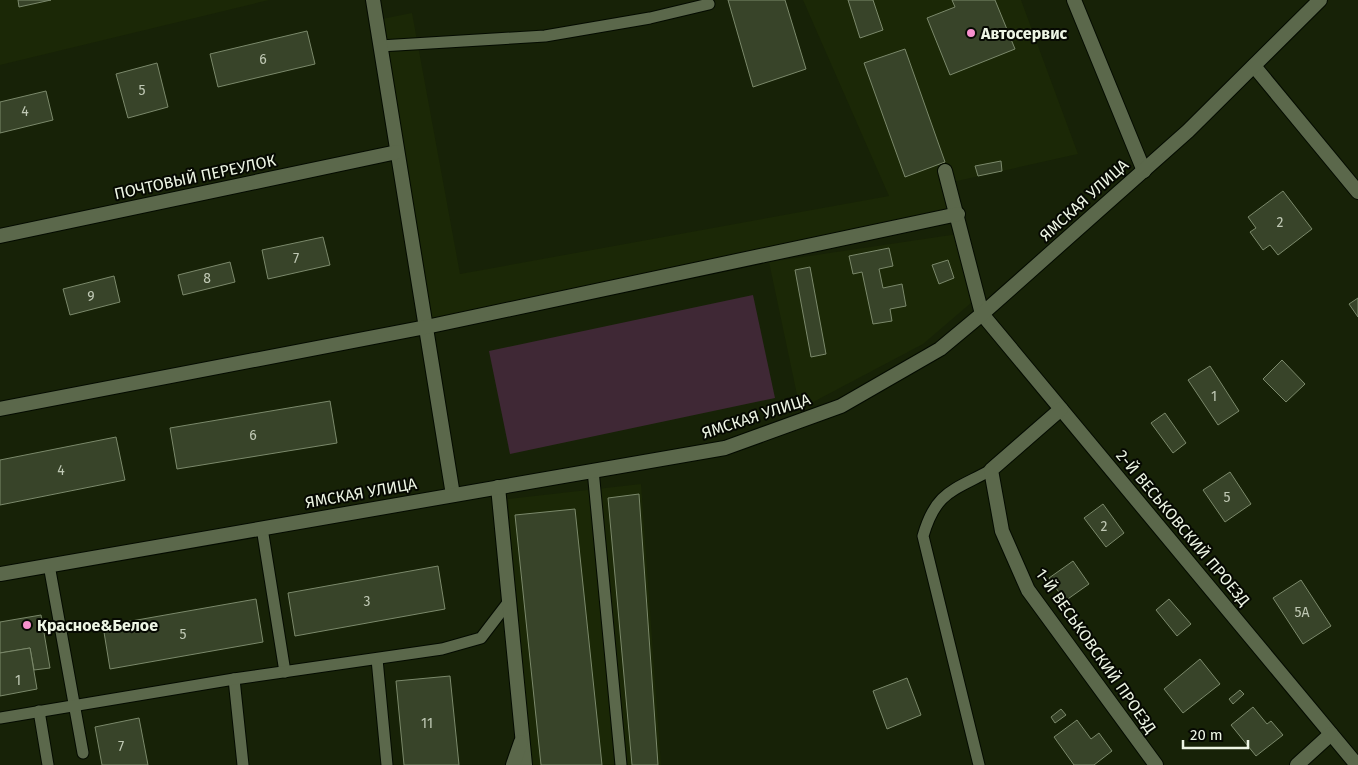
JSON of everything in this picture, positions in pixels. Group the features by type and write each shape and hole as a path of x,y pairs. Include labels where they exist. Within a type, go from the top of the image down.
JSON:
{"street":[{"path":"373,0 453,494"},
{"path":"1074,0 1144,171"},
{"name":"ЯМСКАЯ УЛИЦА","path":"0,574 724,448 841,406 940,349 982,314 1188,132 1320,0"},
{"path":"1254,66 1358,192"},
{"name":"ПОЧТОВЫЙ ПЕРЕУЛОК","path":"0,236 397,152"},
{"path":"945,171 958,214 982,314"},
{"path":"0,409 426,327 958,214"},
{"name":"2-Й ВЕСЬКОВСКИЙ ПРОЕЗД","path":"982,314 1358,765"},
{"path":"991,470 1061,409"},
{"name":"1-Й ВЕСЬКОВСКИЙ ПРОЕЗД","path":"991,470 1002,531 1028,590 1156,765"},
{"path":"498,487 525,765"},
{"path":"1297,765 1331,734"},
{"path":"513,765 522,736"}],"lane":[{"path":"380,46 545,36 650,18 709,4"},
{"path":"593,470 620,765"},
{"path":"979,765 923,536 930,514 943,496 991,470"},
{"path":"262,528 285,672"},
{"path":"49,565 76,705 83,753"},
{"path":"0,718 442,649 481,638 510,600"},
{"path":"377,660 387,765"},
{"path":"234,680 243,765"},
{"path":"39,711 48,765"}],"shaded area":[{"path":"0,0 269,0 0,65"},
{"path":"803,0 1021,0 1078,154 948,183 957,214 426,327 377,20 412,13 460,274 889,196"},
{"path":"958,234 972,302 923,344 800,409 769,262"},
{"path":"753,295 775,398 510,454 489,351"},
{"path":"641,484 661,765 528,765 508,499"}],"building":[{"path":"18,0 51,0 19,7"},
{"path":"728,0 785,0 806,69 753,87"},
{"path":"848,0 873,0 883,30 860,38"},
{"name":"Автосервис","path":"952,0 995,0 1015,49 950,75 927,18 955,7"},
{"path":"307,31 315,64 218,87 210,54"},
{"path":"905,49 945,162 905,177 864,63"},
{"path":"157,63 168,107 128,118 116,74"},
{"path":"46,91 53,120 0,133 0,102"},
{"path":"1001,161 1002,171 978,176 975,166"},
{"path":"1283,191 1312,229 1278,255 1270,245 1263,250 1250,232 1256,228 1248,217"},
{"path":"323,237 330,265 268,279 262,250"},
{"path":"889,248 893,266 879,269 883,288 902,284 906,306 890,309 892,321 873,324 862,272 853,274 849,256"},
{"path":"948,260 954,278 939,284 932,265"},
{"path":"230,262 235,282 183,295 178,275"},
{"path":"810,267 826,354 811,357 795,270"},
{"path":"114,276 120,302 70,315 63,289"},
{"path":"1358,298 1358,317 1349,304"},
{"path":"1282,360 1305,384 1286,402 1263,379"},
{"path":"1210,366 1239,411 1218,425 1188,380"},
{"path":"330,401 337,443 177,469 170,428"},
{"path":"1165,413 1186,443 1173,453 1151,423"},
{"path":"116,437 125,480 0,505 0,460"},
{"path":"1230,472 1251,504 1225,522 1203,490"},
{"path":"639,494 658,765 632,765 608,498"},
{"path":"1103,504 1124,533 1106,547 1084,518"},
{"path":"575,509 602,765 541,765 515,515"},
{"path":"1073,561 1089,584 1065,601 1049,578"},
{"path":"438,566 445,609 295,636 288,593"},
{"path":"1301,580 1331,626 1303,644 1273,598"},
{"path":"256,599 263,642 110,669 103,626"},
{"path":"1169,599 1191,624 1177,636 1156,610"},
{"path":"41,615 50,668 34,670 30,648 0,653 0,622"},
{"path":"30,648 37,689 0,696 0,653"},
{"path":"1200,659 1220,684 1183,713 1164,689"},
{"path":"450,676 459,765 404,765 396,681"},
{"path":"907,678 921,715 887,729 873,691"},
{"path":"1240,690 1244,694 1233,704 1229,699"},
{"path":"1253,707 1267,724 1271,721 1283,735 1256,756 1231,725"},
{"path":"1061,709 1066,715 1055,723 1051,717"},
{"path":"139,718 148,765 102,765 95,727"},
{"path":"1077,720 1091,739 1099,733 1112,751 1094,765 1074,765 1054,737"}],"place":[{"name":"Автосервис","path":"971,33"},
{"name":"Красное&Белое","path":"27,625"}]}
